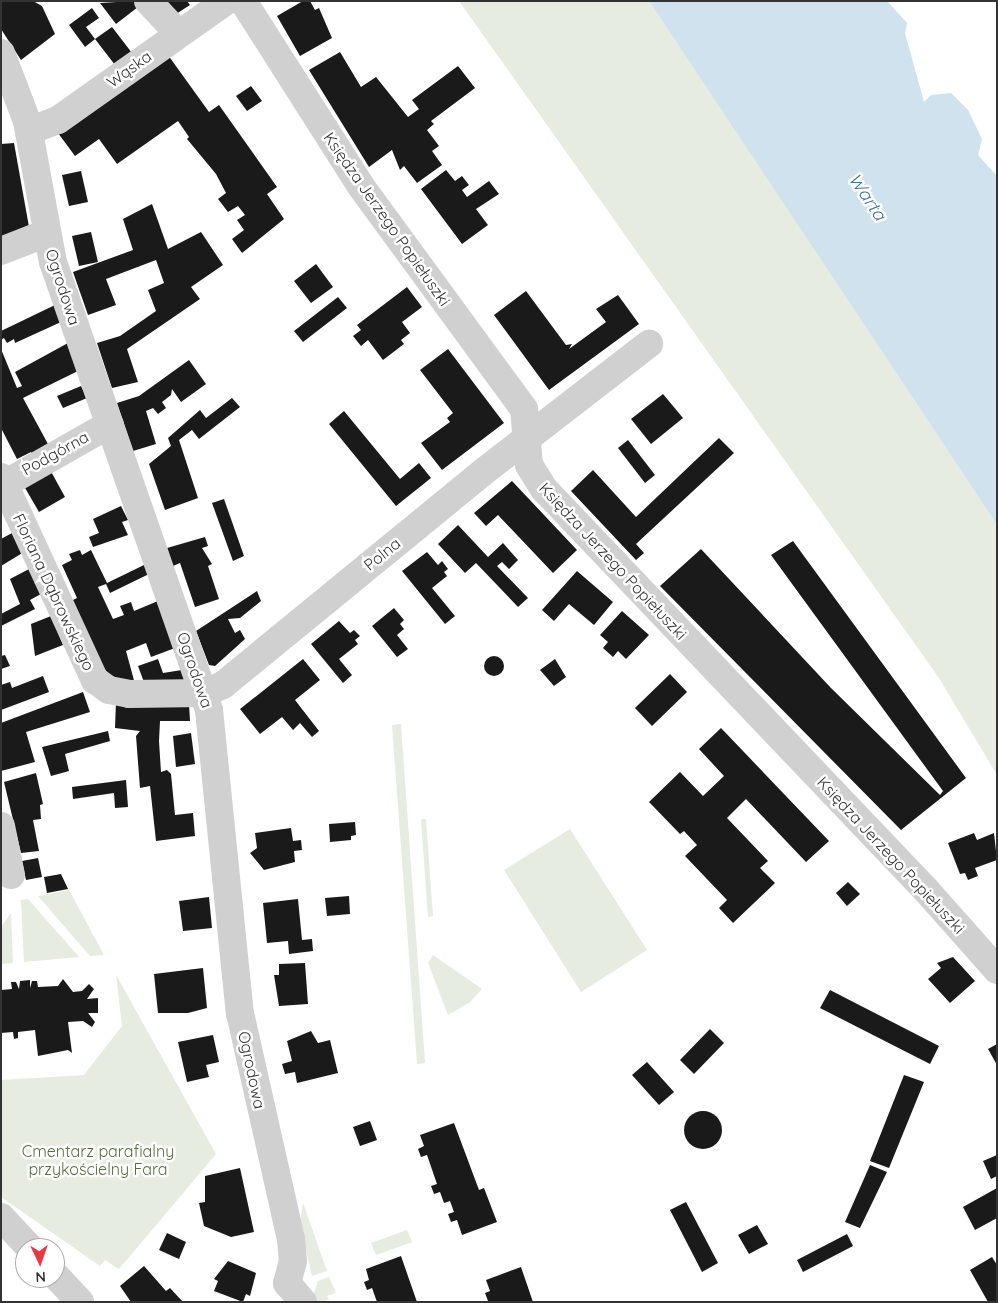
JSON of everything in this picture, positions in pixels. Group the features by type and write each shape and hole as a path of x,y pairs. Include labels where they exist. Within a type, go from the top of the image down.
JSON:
{"street":[{"path":"148,1 178,34"},
{"name":"Wąska","path":"29,131 58,120 226,1"},
{"name":"Księdza Jerzego Popiełuszki","path":"243,1 360,185 524,409 529,465 544,489 926,890 997,970"},
{"name":"Ogrodowa","path":"1,53 29,131 47,233 110,424 204,693 210,717 240,1013 293,1250 290,1296"},
{"path":"1,251 47,233"},
{"name":"Polna","path":"96,680 109,690 129,694 204,693 223,685 527,438 649,344"},
{"name":"Podgórna","path":"2,482 110,424"},
{"name":"Floriana Dąbrowskiego","path":"2,482 96,680"},
{"path":"1,826 11,875"},
{"path":"1,1216 21,1238"},
{"path":"65,1286 80,1302"}],"green space":[{"path":"459,1 649,1 997,525 997,775 939,678"},
{"path":"401,724 425,1063 417,1064 392,725"},
{"path":"421,819 426,819 433,916 428,917"},
{"path":"570,829 647,950 581,992 504,870"},
{"path":"69,890 104,955 90,956 38,896"},
{"path":"28,899 79,957 24,962 21,900"},
{"path":"11,913 13,963 1,964 1,927"},
{"path":"433,955 482,989 470,1002 448,1015 428,963"},
{"name":"Cmentarz parafialny przykościelny Fara","path":"116,975 216,1154 119,1269 105,1260 100,1266 65,1242 65,1238 60,1238 1,1197 1,1080 84,1075 122,1026"},
{"path":"303,1203 327,1271 312,1276 300,1224"},
{"path":"407,1230 412,1242 376,1255 371,1243"},
{"path":"329,1277 336,1293 327,1296 329,1300 317,1302 313,1295 318,1281"}],"water":[{"name":"Warta","path":"649,1 887,1 907,23 905,33 924,102 931,95 951,93 968,110 982,139 978,155 997,176 997,525"}],"building":[{"path":"1,1 33,1 42,6 55,34 21,60 1,29"},
{"path":"134,1 138,7 116,24 100,3"},
{"path":"165,1 187,1 190,5 176,14"},
{"path":"303,1 310,1 315,10 319,8 332,38 300,56 277,16"},
{"path":"92,8 99,18 86,27 95,39 85,47 69,25"},
{"path":"112,27 132,53 115,65 95,39"},
{"path":"340,52 361,87 376,77 408,117 419,109 412,100 458,66 475,88 431,121 434,124 427,130 439,146 432,151 442,165 417,183 404,166 400,170 392,150 369,167 309,70"},
{"path":"168,55 209,112 219,105 277,187 267,194 284,219 242,253 232,239 244,230 237,220 245,215 238,206 228,212 218,199 226,193 216,174 187,139 189,137 178,121 117,164 99,139 75,156 58,133"},
{"path":"251,86 262,101 247,111 236,96"},
{"path":"14,143 29,227 1,240 1,144"},
{"path":"446,170 455,181 462,176 469,185 462,190 467,197 489,181 499,194 476,209 488,225 462,244 421,189"},
{"path":"81,171 88,202 69,206 62,175"},
{"path":"152,204 168,249 201,232 223,265 191,287 200,299 127,349 138,382 112,388 97,343 120,336 156,311 148,290 164,283 156,260 106,279 116,305 88,315 73,272 133,250 123,219"},
{"path":"91,232 98,262 79,266 72,236"},
{"path":"316,264 333,287 311,303 294,281"},
{"path":"407,287 422,307 402,322 410,333 401,340 404,344 383,360 368,340 361,346 353,336 361,330 357,325"},
{"path":"526,291 566,345 572,344 569,349 606,322 596,309 618,295 639,324 549,390 494,315"},
{"path":"338,297 347,308 303,342 294,331"},
{"path":"55,305 61,322 15,343 14,339 7,343 4,338 1,340 1,331"},
{"path":"68,343 78,371 23,398 48,444 33,456 31,452 17,459 1,428 1,349 17,388 22,386 15,372"},
{"path":"448,349 504,423 442,470 421,443 450,422 447,418 453,413 420,370"},
{"path":"189,360 206,384 181,402 172,389 171,395 162,402 166,408 158,414 153,408 146,411 156,444 133,451 117,403 139,396"},
{"path":"81,386 87,398 63,408 57,396"},
{"path":"663,394 683,418 651,444 631,419"},
{"path":"232,398 240,407 199,439 192,430 179,440 198,498 165,510 149,464 171,446 168,438 200,410 206,418"},
{"path":"344,411 400,479 419,463 431,478 396,506 329,424"},
{"path":"719,438 734,453 636,544 644,553 636,560 571,491 593,470 636,517"},
{"path":"628,440 655,475 645,483 618,448"},
{"path":"48,466 65,497 39,512 21,481"},
{"path":"512,481 577,550 553,573 498,515 486,526 474,513"},
{"path":"224,499 244,556 233,561 212,503"},
{"path":"121,506 128,520 122,522 128,535 93,547 89,537 99,533 93,519"},
{"path":"458,525 488,557 503,543 518,560 509,569 502,562 497,566 528,598 518,607 476,563 465,573 438,544"},
{"path":"12,533 24,552 1,566 1,539"},
{"path":"205,537 208,546 202,548 212,564 208,566 219,599 195,607 180,563 173,566 167,548"},
{"path":"793,541 966,778 901,830 660,586 701,549 831,688 940,795 943,791 771,555"},
{"path":"80,550 82,555 91,550 107,583 144,565 149,574 110,593 106,584 98,587 113,619 124,615 120,606 131,602 134,611 158,601 175,648 151,657 146,643 126,651 135,684 105,676 71,601 77,598 62,565 72,560 69,554"},
{"path":"427,552 438,565 442,561 448,569 444,572 447,576 432,588 455,616 445,624 402,571"},
{"path":"31,568 41,594 30,600 35,609 1,626 1,614 20,604 10,579"},
{"path":"577,571 613,602 594,625 569,604 554,621 542,610"},
{"path":"257,591 261,601 240,618 228,619 235,633 240,630 245,639 215,666 209,665 196,631"},
{"path":"394,608 404,620 400,624 404,629 397,635 408,649 397,657 372,626"},
{"path":"622,611 649,635 626,659 618,651 613,657 603,648 608,642 600,635"},
{"path":"51,616 63,645 35,656 31,624"},
{"path":"339,621 350,633 354,630 360,636 355,640 358,644 339,659 352,675 343,683 311,644"},
{"path":"5,655 10,666 1,669 1,656"},
{"path":"494,656 501,659 504,666 501,673 494,676 487,673 484,666 487,659"},
{"path":"158,659 163,673 182,670 186,684 145,685 138,666"},
{"path":"303,659 320,680 295,700 319,731 312,737 300,723 293,730 282,717 260,734 240,709"},
{"path":"555,659 566,677 554,686 540,670"},
{"path":"670,674 687,692 652,726 635,708"},
{"path":"43,676 49,692 1,710 1,685 10,682 12,688"},
{"path":"83,692 90,712 26,732 35,762 1,771 1,723"},
{"path":"116,701 189,704 190,721 160,721 159,741 161,772 167,770 171,774 175,815 193,813 195,836 156,841 150,786 140,788 136,736 140,731 115,728"},
{"path":"721,728 829,841 806,862 746,799 727,818 768,861 760,868 775,883 733,923 719,908 727,900 685,856 697,845 684,831 680,834 649,802 680,772 703,796 724,776 699,749"},
{"path":"108,731 110,741 65,754 69,771 51,776 42,747"},
{"path":"191,733 195,764 176,767 173,736"},
{"path":"36,773 43,804 40,805 41,819 33,820 39,851 21,853 4,782"},
{"path":"126,780 128,807 115,808 114,793 73,799 72,787"},
{"path":"355,822 356,835 351,836 351,840 330,842 329,824"},
{"path":"291,828 293,841 301,840 302,850 294,851 295,862 264,870 250,853 257,848 255,833"},
{"path":"974,833 977,840 994,833 997,860 975,868 978,876 968,880 965,873 960,874 948,843"},
{"path":"38,858 42,877 26,880 22,861"},
{"path":"61,874 68,889 47,893 44,877"},
{"path":"848,882 860,894 847,906 836,893"},
{"path":"349,896 350,914 327,916 325,898"},
{"path":"209,897 212,928 183,931 179,901"},
{"path":"298,899 302,940 312,939 313,951 289,954 288,941 267,943 263,903"},
{"path":"953,957 975,981 950,1003 928,979 941,968 937,963"},
{"path":"305,963 308,1004 279,1006 274,975 279,975 279,964"},
{"path":"203,968 207,1008 188,1013 158,1013 154,974"},
{"path":"63,979 73,992 82,991 89,984 94,989 87,999 98,998 98,1013 88,1013 95,1022 92,1027 83,1021 68,1022 72,1053 68,1050 38,1056 35,1030 18,1032 18,1038 14,1039 13,1032 1,1033 1,990 12,989 11,982 16,982 19,989 20,981 30,980 30,988 32,981 37,981 38,987 58,986"},
{"path":"830,990 939,1046 930,1064 820,1008"},
{"path":"710,1029 724,1043 694,1074 680,1060"},
{"path":"311,1031 318,1043 330,1040 338,1073 297,1083 295,1072 285,1074 282,1064 292,1061 287,1041"},
{"path":"213,1035 219,1062 206,1065 209,1077 187,1082 178,1042"},
{"path":"997,1044 997,1065 988,1049"},
{"path":"647,1062 674,1092 659,1105 632,1075"},
{"path":"904,1075 924,1082 889,1168 870,1161"},
{"path":"703,1111 717,1116 722,1130 717,1144 703,1149 689,1144 684,1130 689,1116"},
{"path":"370,1121 377,1140 360,1146 353,1127"},
{"path":"454,1123 479,1190 484,1188 497,1222 462,1235 457,1220 451,1222 448,1214 454,1212 450,1201 444,1203 440,1192 434,1194 431,1186 437,1184 427,1155 421,1157 418,1149 424,1146 420,1135"},
{"path":"997,1155 997,1176 991,1179 983,1161"},
{"path":"870,1165 887,1172 860,1228 845,1222"},
{"path":"240,1168 254,1232 231,1237 204,1226 199,1203 205,1202 205,1176"},
{"path":"997,1188 997,1218 975,1230 963,1207"},
{"path":"686,1202 718,1263 702,1272 670,1210"},
{"path":"757,1225 768,1244 749,1254 738,1235"},
{"path":"167,1233 186,1242 179,1259 159,1250"},
{"path":"847,1234 853,1246 803,1272 797,1260"},
{"path":"401,1256 417,1302 377,1302 372,1288 367,1290 364,1282 369,1280 366,1269"},
{"path":"992,1257 997,1265 997,1302 988,1302 970,1270"},
{"path":"228,1261 256,1273 250,1296 246,1294 243,1302 214,1291 218,1281 214,1279"},
{"path":"144,1266 166,1291 170,1288 183,1302 131,1302 120,1286"},
{"path":"521,1267 533,1302 488,1301 485,1293 490,1291 486,1280"}]}
